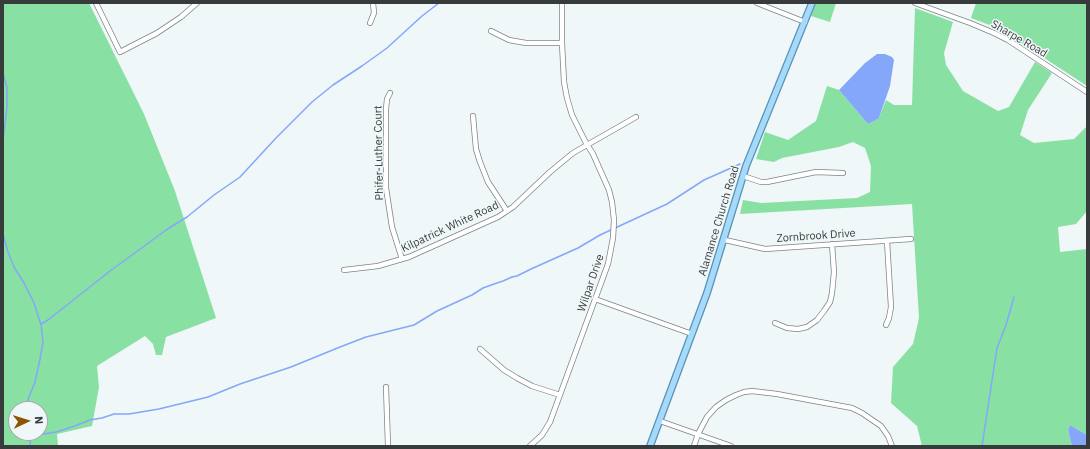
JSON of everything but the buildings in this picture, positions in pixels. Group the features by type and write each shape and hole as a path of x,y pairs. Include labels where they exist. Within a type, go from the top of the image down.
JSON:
{"main road":[{"name":"Alamance Church Road","path":"650,446 707,293 725,240 743,176 812,3"}],"street":[{"path":"96,3 120,52 157,33 181,17 197,3"},
{"path":"370,24 374,14 373,3"},
{"name":"Wilpar Drive","path":"530,446 541,436 550,422 611,256 613,238 614,220 612,202 607,184 572,115 567,98 564,82 562,3"},
{"path":"757,3 805,22"},
{"name":"Sharpe Road","path":"915,3 994,33 1030,53 1087,92"},
{"path":"491,31 509,40 526,43 562,43"},
{"name":"Phifer-Luther Court","path":"390,93 387,99 386,109 386,188 392,227 402,259"},
{"path":"473,116 476,149 480,162 488,182 507,211"},
{"name":"Kilpatrick White Road","path":"344,270 378,266 402,259 498,217 513,207 561,162 573,153 636,117"},
{"path":"743,176 761,182 767,182 816,172 843,172"},
{"name":"Zornbrook Drive","path":"725,240 765,248 910,239"},
{"path":"886,325 891,307 887,240"},
{"path":"775,323 787,328 798,329 807,327 817,320 824,311 830,302 832,293 834,272 832,244"},
{"path":"595,299 692,334"},
{"path":"480,349 516,378 532,386 560,394"},
{"path":"386,387 388,446"},
{"path":"694,446 698,434 707,417 716,407 736,395 752,391 767,392 852,408 881,426 888,436 892,446"},
{"path":"660,420 731,446"}],"green space":[{"path":"3,3 89,3 144,114 175,191 216,318 166,337 162,355 156,355 153,344 145,336 97,366 99,387 92,426 57,434 58,446 3,446"},
{"path":"816,3 836,3 830,22 811,16"},
{"path":"976,3 1087,3 1087,86 1000,29 971,18"},
{"path":"915,8 953,22 944,53 946,65 963,91 998,111 1009,107 1035,62 1052,73 1028,110 1020,135 1034,143 1074,139 1087,126 1087,211 1076,224 1058,227 1060,252 1087,249 1087,435 1070,425 1068,430 1072,446 922,446 917,426 891,403 893,367 913,344 919,318 912,204 740,214 743,200 761,203 857,198 870,192 871,166 865,148 853,142 839,147 782,158 774,162 756,159 765,132 788,140 816,121 827,86 839,90 868,124 879,118 886,100 894,105 912,105"}],"water":[{"path":"877,54 885,54 892,57 894,60 890,86 879,118 868,124 839,90 865,63"},
{"path":"1070,425 1087,435 1087,446 1072,446 1068,430"}],"waterway":[{"path":"41,324 110,271 166,230 187,217 214,195 240,177 312,102 333,85 387,48 422,16 439,3"},
{"path":"3,74 7,87 7,107 3,140"},
{"path":"48,433 114,414 129,414 159,409 208,397 240,384 291,367 366,337 414,325 437,311 472,295 483,288 517,276 578,248 600,235 667,204 704,180 740,164"},
{"path":"3,234 14,267 34,303 41,325 43,342 40,359 35,382 27,401"},
{"path":"982,446 997,348 1006,325 1014,297"},
{"path":"30,441 30,446"}]}
